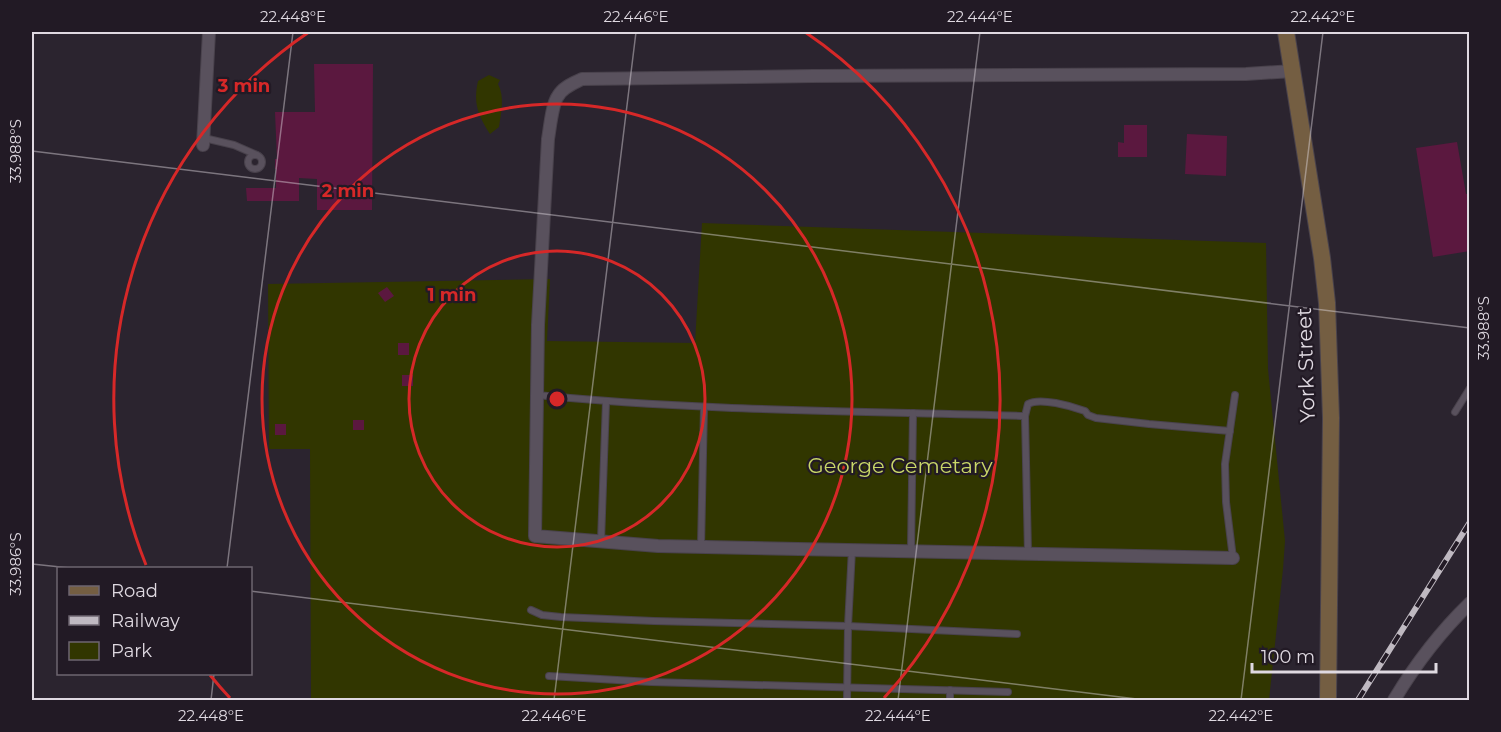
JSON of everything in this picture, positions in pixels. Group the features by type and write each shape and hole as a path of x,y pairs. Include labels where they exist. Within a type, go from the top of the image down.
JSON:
{"main road":[{"name":"York Street","path":"1286,32 1327,303 1332,418 1328,700"}],"street":[{"path":"204,142 209,32"},
{"path":"1233,558 657,546 535,536 538,326 548,139 558,96 571,84 582,79 1246,74 1293,71"},
{"path":"1394,700 1426,652 1470,603"}],"lane":[{"path":"204,142 234,145 257,155"},
{"path":"1455,412 1470,388"},
{"path":"537,395 704,408 1025,416"},
{"path":"1233,558 1226,502 1225,464 1235,395"},
{"path":"1029,553 1025,416 1028,404 1035,401 1079,409 1096,418 1230,431"},
{"path":"601,541 606,402"},
{"path":"701,547 704,408"},
{"path":"911,551 913,413"},
{"path":"847,700 852,549"},
{"path":"531,610 542,615 584,618 1017,634"},
{"path":"549,676 651,682 1008,692"},
{"path":"950,690 950,700"}],"green space":[{"path":"489,75 500,80 498,84 502,100 499,127 490,134 482,121 476,102 478,81"},
{"name":"George Cemetary","path":"702,223 1266,243 1268,369 1285,541 1269,700 311,700 310,449 269,449 268,284 550,279 547,341 695,343"}],"building":[{"path":"314,64 373,64 372,210 317,210 317,179 299,178 299,201 247,201 246,188 276,188 275,112 315,112"},
{"path":"1124,125 1147,125 1147,157 1118,157 1118,142 1124,143"},
{"path":"1187,134 1227,136 1226,176 1185,174"},
{"path":"1457,142 1466,194 1470,194 1470,251 1433,257 1416,148"},
{"path":"387,287 394,296 385,302 378,293"},
{"path":"398,343 409,343 409,355 398,355"},
{"path":"402,375 413,375 413,386 402,386"},
{"path":"353,420 364,420 364,430 353,430"},
{"path":"275,424 286,424 286,435 275,435"}],"railway":[{"path":"1358,700 1470,522"}]}
